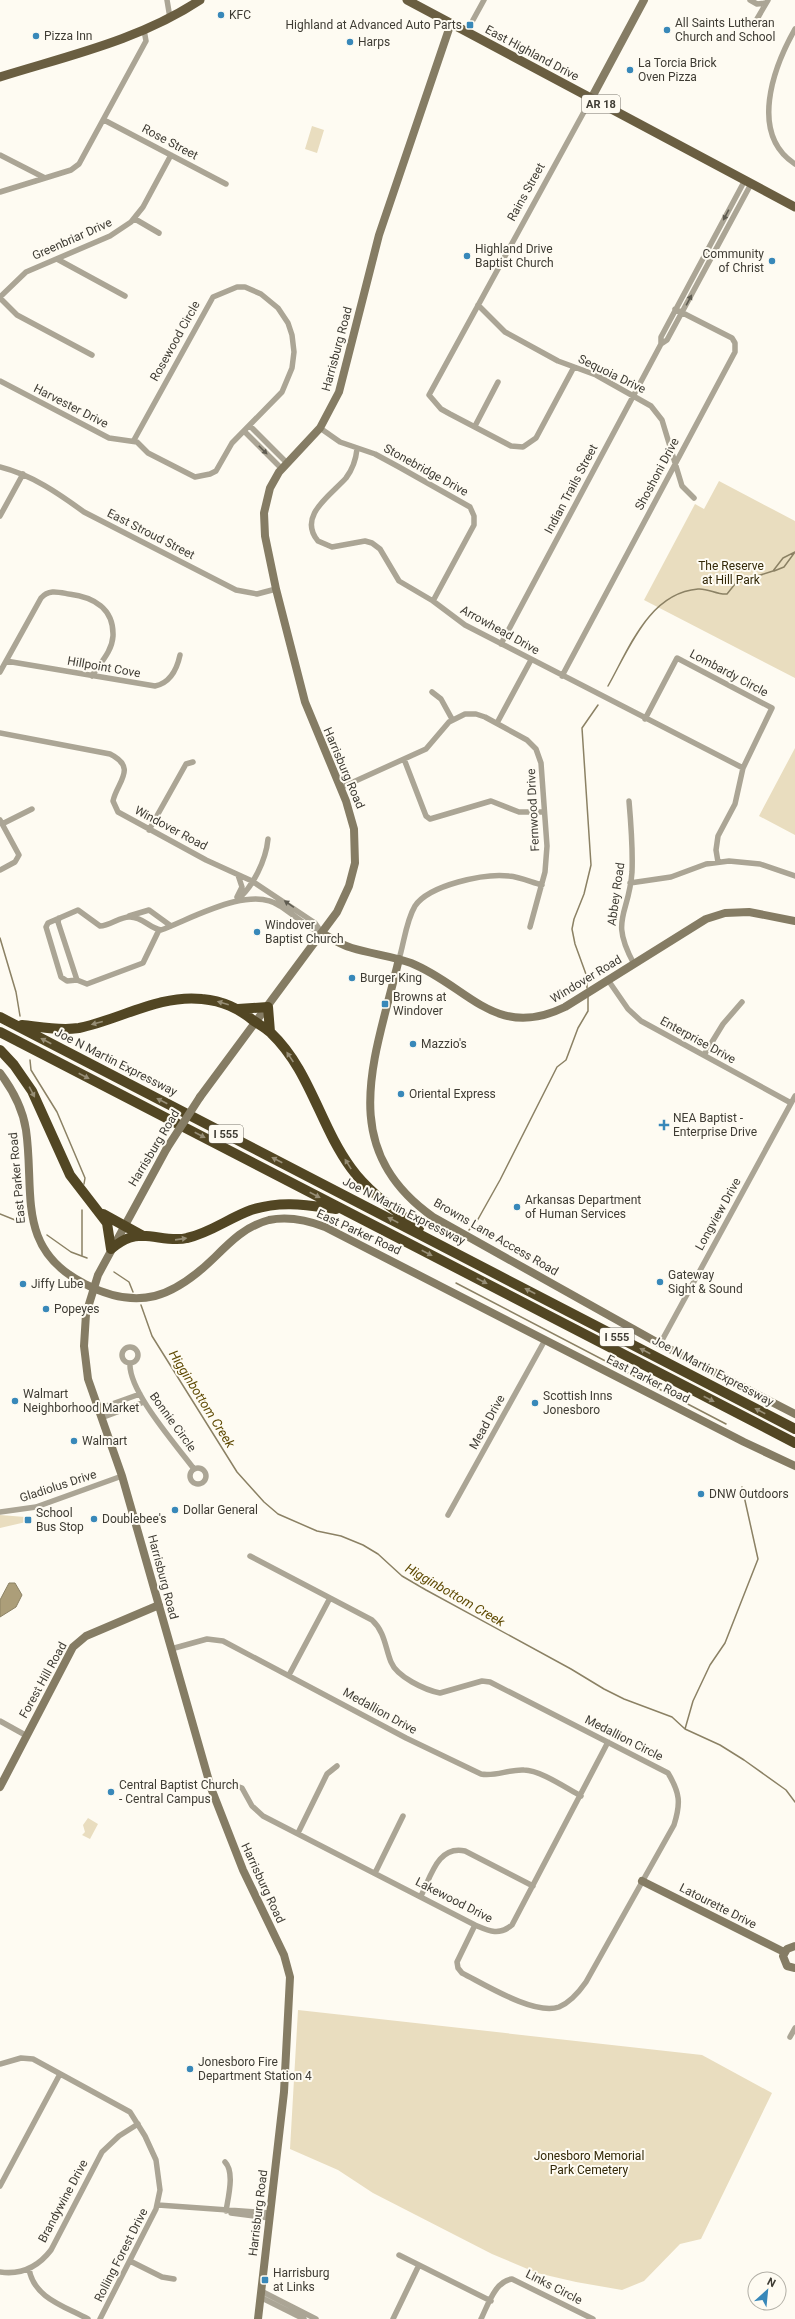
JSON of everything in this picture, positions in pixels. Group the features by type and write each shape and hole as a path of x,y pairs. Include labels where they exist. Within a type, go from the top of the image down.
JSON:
{"highway":[{"path":"12,1023 47,1028 78,1028 164,1002 185,998 213,1000 238,1008 270,1032 289,1054 308,1084 338,1146 359,1179 383,1201 440,1244"},
{"path":"238,1008 268,1006 270,1032"},
{"name":"Joe N Martin Expressway","path":"0,1017 795,1429"},
{"name":"I 555","path":"0,1032 795,1444"},
{"path":"0,1050 14,1064 32,1091 70,1175 107,1223 111,1249 129,1237 143,1236 172,1240 186,1238 251,1210 270,1205 294,1203 342,1209"},
{"path":"100,1212 124,1224 143,1236"}],"main road":[{"path":"0,77 144,30 170,18 200,0"},
{"name":"East Highland Drive","path":"407,0 795,207"}],"street":[{"path":"166,0 170,18"},
{"path":"473,20 484,0"},
{"name":"Rains Street","path":"474,426 441,409 429,395 644,0"},
{"path":"750,0 760,5 767,2"},
{"path":"757,19 767,2"},
{"name":"Harrisburg Road","path":"258,2319 284,2092 290,1977 284,1954 243,1870 211,1788 122,1476 88,1379 84,1346 86,1314 93,1288 111,1249 167,1148 200,1097 322,933 345,896 355,863 354,829 340,788 308,714 276,589 265,536 264,513 270,488 285,466 320,428 339,392 379,235 451,23"},
{"path":"795,29 779,64 771,93 768,117 775,143 784,155 795,164"},
{"path":"0,192 71,170 78,165 146,41 144,30"},
{"name":"Rose Street","path":"104,120 226,184"},
{"path":"0,154 45,178"},
{"name":"Greenbriar Drive","path":"0,297 26,272 116,233 135,219 171,155"},
{"name":"Indian Trails Street","path":"500,644 634,396 661,344 661,337 675,309 748,182"},
{"name":"Indian Trails Street","path":"661,344 667,340 674,329 748,182"},
{"path":"135,219 159,233"},
{"path":"57,258 125,296"},
{"name":"Rosewood Circle","path":"237,287 245,287 261,294 278,308 288,323 294,343 292,368 285,388 230,446 216,471 198,478 148,453 134,440 207,304 216,294 237,287"},
{"path":"0,297 17,315 92,355"},
{"name":"Sequoia Drive","path":"478,305 497,326 505,332 558,361 596,375 651,406 658,413 682,486 694,498"},
{"name":"Shoshoni Drive","path":"562,676 676,464 736,347 732,338 675,309"},
{"path":"667,325 674,329"},
{"path":"498,382 474,426 511,446 520,447 528,445 536,438 574,367"},
{"name":"Harvester Drive","path":"0,381 109,438 134,440"},
{"path":"250,426 285,466"},
{"name":"Stonebridge Drive","path":"320,428 340,442 375,454 399,467 466,504 473,512 474,525 433,601"},
{"path":"244,431 285,466"},
{"name":"Arrowhead Drive","path":"358,449 349,473 322,501 313,517 311,527 314,537 320,543 330,547 365,541 372,543 380,549 399,581 433,601 465,625 645,719 743,768"},
{"name":"East Stroud Street","path":"0,467 23,474 63,495 84,512 236,590 257,594 276,589"},
{"path":"0,516 23,474"},
{"path":"0,672 44,594 54,591 86,596 104,608 110,619 113,631 110,647 92,676"},
{"name":"Hillpoint Cove","path":"6,660 156,686 169,678 178,666 180,655"},
{"name":"Lombardy Circle","path":"645,719 677,658 772,708 743,768"},
{"path":"497,723 531,660"},
{"path":"340,788 426,749 452,719 441,699 432,692"},
{"name":"Fernwood Drive","path":"452,719 465,714 476,714 497,723 527,740 538,753 542,767 547,859 542,884 530,927"},
{"name":"Windover Road","path":"0,733 116,756 122,763 125,772 114,798 114,807 123,816 252,882 315,922 322,933"},
{"path":"404,759 426,816 430,819 491,801 519,812 544,812"},
{"path":"149,830 186,764 193,762"},
{"path":"718,862 716,845 734,804 743,768"},
{"name":"Abbey Road","path":"629,801 632,855 630,883 621,917 621,931 625,946 634,964"},
{"path":"0,870 15,862 19,855 1,822 32,809"},
{"path":"235,901 245,892 252,882 267,850 268,839"},
{"path":"630,883 671,876 696,867 718,862 748,862 795,876"},
{"path":"235,901 242,890 238,875"},
{"path":"399,959 412,913 421,899 428,893 475,878 494,875 514,877 542,884"},
{"name":"Windover Road","path":"275,897 280,906 322,933 353,948 399,959 435,975 477,1005 490,1011 512,1017 535,1017 557,1011 698,923 721,915 749,912 795,921"},
{"path":"171,926 152,911 144,911 103,926 96,925 78,910 47,924 47,932 63,979 67,981 77,980 89,983 143,963 159,930 171,926 235,901 256,898 268,900 280,906"},
{"path":"143,919 144,911"},
{"path":"129,916 143,919 159,930"},
{"path":"59,918 58,922 77,980"},
{"name":"Browns Lane Access Road","path":"399,959 377,1054 369,1102 370,1123 374,1138 390,1173 404,1192 433,1217 660,1344 795,1414"},
{"name":"Enterprise Drive","path":"608,980 625,1005 641,1020 791,1103"},
{"path":"704,1055 723,1024 742,1002"},
{"name":"East Parker Road","path":"0,1073 14,1094 26,1129 34,1228 52,1259 79,1281 93,1288 121,1297 140,1298 158,1296 186,1283 247,1229 268,1220 285,1218 305,1220 325,1227 744,1442 795,1466"},
{"name":"Longview Drive","path":"660,1344 795,1096"},
{"name":"Mead Drive","path":"448,1515 546,1340"},
{"name":"Bonnie Circle","path":"130,1363 130,1371 144,1402 194,1469"},
{"path":"98,1409 140,1394"},
{"path":"101,1418 144,1402"},
{"name":"Gladiolus Drive","path":"0,1512 36,1507 122,1476"},
{"name":"Medallion Circle","path":"250,1556 369,1618 377,1624 382,1634 391,1662 401,1675 440,1693 482,1681 490,1682 668,1773 677,1787 680,1807 674,1825 578,1993 558,2007 532,2007 462,1973 458,1968 457,1962 475,1925"},
{"path":"289,1675 330,1598"},
{"name":"Forest Hill Road","path":"0,1788 73,1647 86,1636 159,1605"},
{"name":"Medallion Drive","path":"171,1649 207,1639 218,1640 289,1675 406,1738 481,1774 490,1775 511,1771 530,1771 581,1796"},
{"path":"0,1721 27,1736"},
{"name":"Lakewood Drive","path":"211,1788 231,1784 242,1788 256,1811 475,1925 494,1932 507,1929 512,1925 608,1742"},
{"path":"298,1833 327,1774 337,1766"},
{"path":"375,1873 403,1816"},
{"path":"421,1896 441,1857 453,1850 466,1851 533,1886"},
{"name":"Latourette Drive","path":"642,1881 784,1952"},
{"path":"795,1946 790,1946 784,1952 784,1963 795,1968"},
{"path":"790,2037 795,2028"},
{"name":"Rolling Forest Drive","path":"0,2064 25,2058 33,2059 124,2107 138,2124 156,2160 160,2190 158,2205 100,2319"},
{"path":"0,2186 60,2074"},
{"name":"Brandywine Drive","path":"0,2272 15,2273 29,2269 38,2264 51,2250 102,2152 119,2136 138,2124"},
{"path":"225,2162 229,2166 230,2173 226,2211"},
{"path":"158,2205 270,2216"},
{"path":"399,2255 491,2300"},
{"path":"130,2261 162,2277 174,2278"},
{"path":"393,2319 419,2265"},
{"path":"29,2269 33,2284 41,2294 88,2319"},
{"name":"Links Circle","path":"481,2319 502,2282 515,2279 592,2319"},
{"path":"261,2294 304,2319"},
{"path":"261,2294 316,2319"}],"green space":[{"path":"312,126 324,130 317,153 305,149"},
{"name":"The Reserve at Hill Park","path":"719,481 795,521 795,678 644,600 695,504 704,509"},
{"path":"795,748 795,835 759,816"},
{"path":"0,1515 25,1517 26,1522 0,1528"},
{"path":"88,1818 98,1824 90,1839 82,1835 85,1832 83,1825"},
{"name":"Jonesboro Memorial Park Cemetery","path":"298,2010 702,2055 772,2093 701,2239 680,2244 644,2281 622,2290 576,2282 537,2273 492,2254 373,2193 338,2170 290,2149"}],"shaded area":[{"path":"9,1583 15,1583 22,1595 16,1607 0,1617 0,1600"}],"waterway":[{"path":"774,571 784,567 795,552"},
{"path":"608,686 642,625 666,601 681,593 698,589 727,594 735,584 773,571 783,558 795,552"},
{"path":"587,988 587,977 575,944 572,929 574,919 584,894 591,865 582,728 598,705"},
{"name":"Higginbottom Creek","path":"0,938 16,992 20,1016"},
{"path":"469,1230 477,1221 500,1180 557,1067 566,1060 578,1028 588,1011 588,997"},
{"name":"Higginbottom Creek","path":"30,1060 31,1070 57,1112 85,1178 84,1184"},
{"name":"Higginbottom Creek","path":"82,1210 82,1255"},
{"path":"0,1214 20,1222"},
{"path":"47,1235 71,1252 87,1258"},
{"name":"Higginbottom Creek","path":"114,1272 129,1282 133,1292"},
{"path":"456,1283 726,1424"},
{"name":"Higginbottom Creek","path":"141,1305 152,1336 237,1472 264,1502 278,1514 317,1531 341,1536 363,1545 378,1554 402,1576 426,1590 571,1669 604,1689 624,1699 672,1717 685,1729 720,1745 744,1760 786,1790 795,1802"},
{"path":"685,1729 693,1701 710,1665 725,1643 758,1559 742,1487"}],"place":[{"name":"KFC","path":"221,15"},
{"name":"Highland at Advanced Auto Parts","path":"470,25"},
{"name":"All Saints Lutheran Church and School","path":"667,30"},
{"name":"Pizza Inn","path":"36,36"},
{"name":"Harps","path":"350,42"},
{"name":"La Torcia Brick Oven Pizza","path":"630,70"},
{"name":"Highland Drive Baptist Church","path":"467,256"},
{"name":"Community of Christ","path":"772,261"},
{"name":"Windover Baptist Church","path":"257,932"},
{"name":"Burger King","path":"352,978"},
{"name":"Browns at Windover","path":"385,1004"},
{"name":"Mazzio's","path":"413,1044"},
{"name":"Oriental Express","path":"401,1094"},
{"name":"NEA Baptist - Enterprise Drive","path":"664,1125"},
{"name":"Arkansas Department of Human Services","path":"517,1207"},
{"name":"Gateway Sight & Sound","path":"660,1282"},
{"name":"Jiffy Lube","path":"23,1284"},
{"name":"Popeyes","path":"46,1309"},
{"name":"Walmart Neighborhood Market","path":"15,1401"},
{"name":"Scottish Inns Jonesboro","path":"535,1403"},
{"name":"Walmart","path":"74,1441"},
{"name":"DNW Outdoors","path":"701,1494"},
{"name":"Dollar General","path":"175,1510"},
{"name":"Doublebee's","path":"94,1519"},
{"name":"School Bus Stop","path":"28,1520"},
{"name":"Central Baptist Church - Central Campus","path":"111,1792"},
{"name":"Jonesboro Fire Department Station 4","path":"190,2069"},
{"name":"Harrisburg at Links","path":"265,2280"}]}
